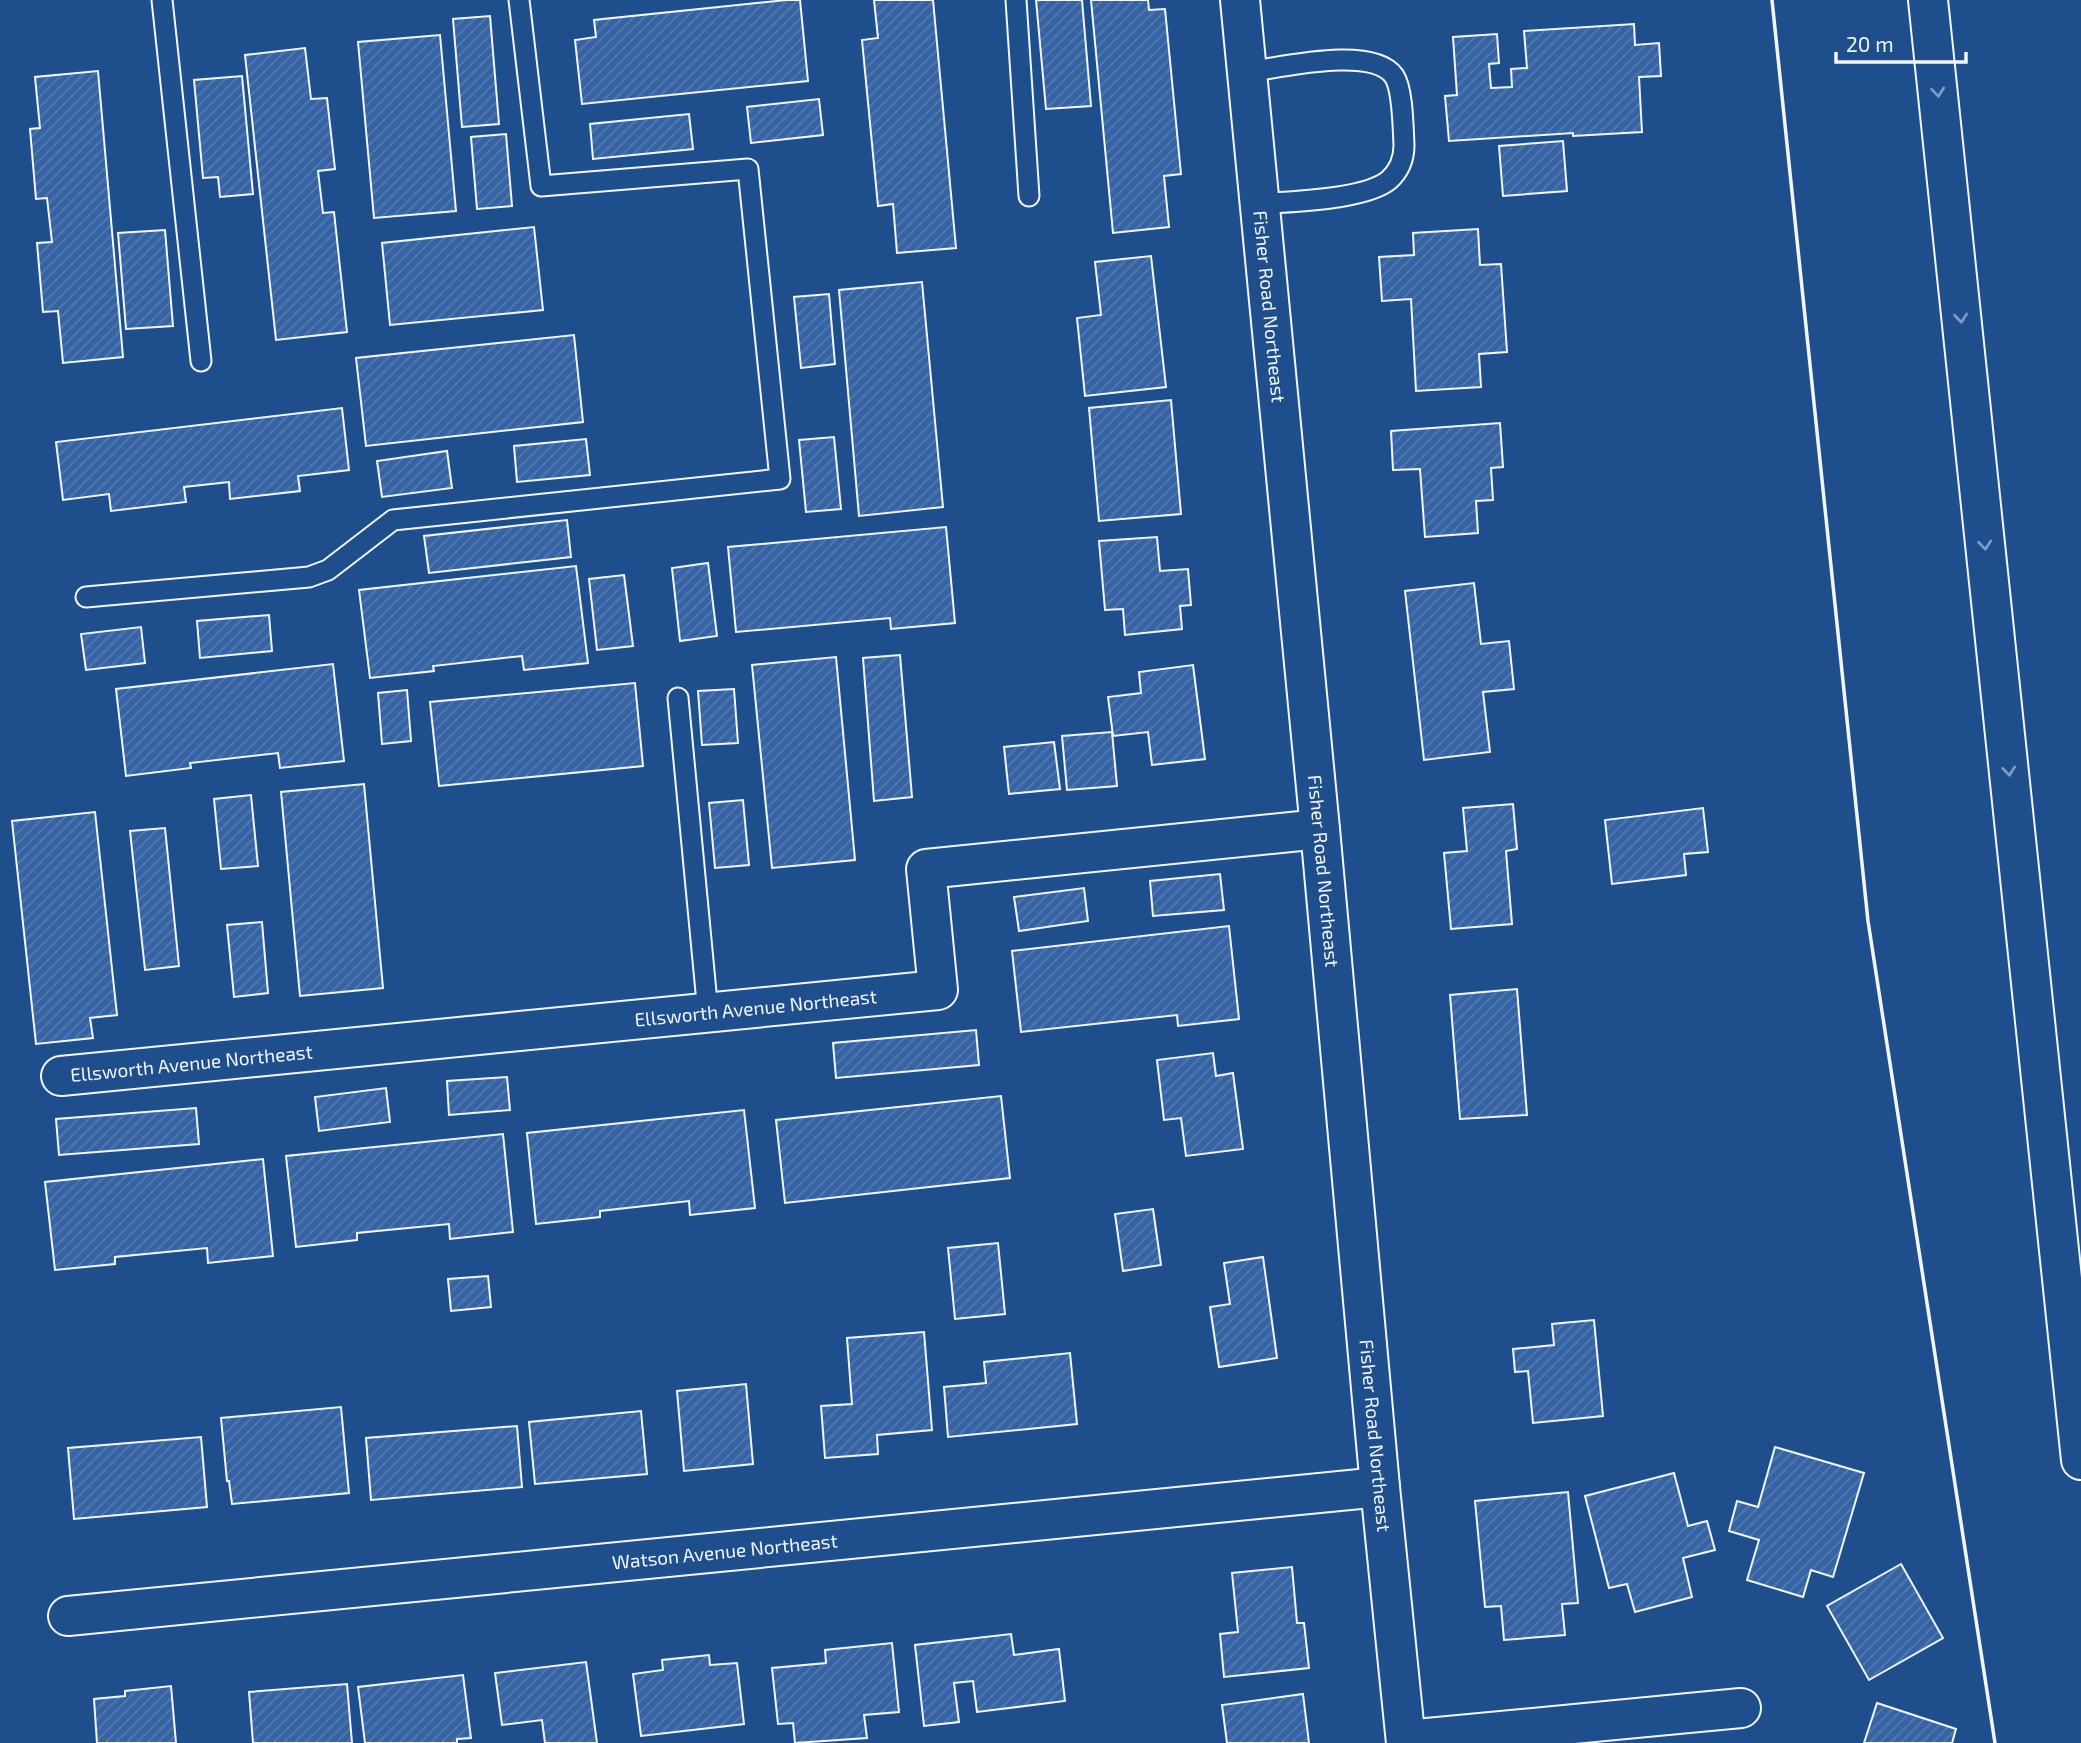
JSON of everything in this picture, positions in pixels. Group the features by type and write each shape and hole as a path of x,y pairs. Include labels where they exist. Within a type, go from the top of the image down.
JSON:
{"main road":[{"name":"Fisher Road Northeast","path":"1240,0 1406,1742"},
{"path":"1928,0 2081,1460"},
{"name":"Ellsworth Avenue Northeast","path":"61,1076 938,990 926,869 1320,829"},
{"name":"Watson Avenue Northeast","path":"68,1616 1380,1487"},
{"path":"1406,1742 1741,1708"}],"lane":[{"path":"162,0 201,360"},
{"path":"86,597 309,577 328,570 393,520 780,479 748,169 541,186 519,0"},
{"path":"1016,0 1029,196"},
{"path":"1247,72 1345,60 1363,61 1385,69 1398,83 1405,145 1404,156 1389,180 1367,191 1259,204"},
{"path":"678,698 708,1013"}],"building":[{"path":"800,0 808,81 582,104 575,40 596,37 594,20"},
{"path":"874,0 933,0 956,248 897,253 893,204 878,206 862,40 878,38"},
{"path":"1036,0 1082,0 1091,106 1046,109"},
{"path":"1091,0 1148,0 1149,10 1165,9 1181,174 1164,176 1169,227 1113,233"},
{"path":"490,16 499,124 462,127 453,19"},
{"path":"1634,24 1635,45 1659,43 1661,76 1639,77 1642,132 1573,136 1573,133 1449,141 1445,96 1457,95 1453,37 1497,34 1499,63 1489,64 1491,88 1512,87 1511,69 1527,68 1524,31"},
{"path":"440,35 456,211 374,218 358,42"},
{"path":"305,48 311,99 327,98 335,169 318,171 323,213 334,212 347,332 276,340 245,55"},
{"path":"98,71 123,357 63,363 58,311 43,312 37,243 52,242 47,198 36,199 30,129 40,128 35,77"},
{"path":"242,76 253,194 220,197 218,177 203,178 194,80"},
{"path":"819,99 823,135 751,143 747,107"},
{"path":"689,114 693,149 593,159 590,124"},
{"path":"506,134 512,206 477,209 471,137"},
{"path":"1563,141 1567,191 1503,196 1499,146"},
{"path":"534,227 543,310 390,325 382,243"},
{"path":"1478,229 1480,265 1501,264 1507,352 1479,354 1481,387 1416,391 1411,299 1382,301 1379,257 1414,255 1413,233"},
{"path":"165,230 173,326 126,329 118,233"},
{"path":"1151,256 1166,387 1085,396 1077,318 1101,315 1095,262"},
{"path":"922,282 943,507 859,516 839,290"},
{"path":"829,294 835,364 801,368 794,297"},
{"path":"574,335 583,422 366,446 356,358"},
{"path":"1171,400 1181,514 1099,521 1089,408"},
{"path":"342,408 349,470 298,476 300,491 230,499 229,482 184,487 186,502 111,511 109,494 63,500 56,442"},
{"path":"1500,423 1503,467 1491,468 1493,500 1476,501 1478,533 1425,537 1420,469 1393,470 1391,431"},
{"path":"834,437 841,509 806,512 799,440"},
{"path":"586,439 590,475 517,482 514,446"},
{"path":"447,451 452,488 382,497 377,461"},
{"path":"567,520 571,557 429,573 424,536"},
{"path":"946,527 955,623 891,629 890,618 736,632 728,547"},
{"path":"1157,537 1160,571 1188,569 1191,605 1180,606 1182,629 1125,635 1123,609 1105,610 1099,541"},
{"path":"708,563 717,636 680,641 672,568"},
{"path":"576,566 588,663 524,670 522,656 433,666 434,671 370,678 359,590"},
{"path":"624,575 633,646 597,650 589,579"},
{"path":"1474,583 1481,644 1509,641 1514,689 1483,692 1490,752 1424,760 1405,591"},
{"path":"269,615 272,651 200,658 197,621"},
{"path":"141,627 145,663 86,670 81,634"},
{"path":"900,655 912,797 874,801 863,658"},
{"path":"836,657 855,860 772,868 752,665"},
{"path":"333,664 344,761 280,768 278,753 190,763 191,768 126,776 116,689"},
{"path":"1193,665 1205,759 1152,765 1148,732 1113,736 1108,697 1141,693 1139,672"},
{"path":"635,683 643,766 439,786 430,702"},
{"path":"734,689 738,743 702,745 698,691"},
{"path":"407,690 411,741 382,744 378,693"},
{"path":"1112,732 1117,786 1067,790 1062,736"},
{"path":"1054,742 1060,789 1009,794 1004,747"},
{"path":"364,784 383,988 300,996 281,792"},
{"path":"251,795 258,866 221,869 214,799"},
{"path":"743,800 749,865 715,868 709,803"},
{"path":"1513,804 1517,849 1506,851 1512,924 1451,929 1444,853 1467,851 1463,808"},
{"path":"1703,808 1708,852 1684,854 1686,875 1612,884 1605,820"},
{"path":"95,812 117,1015 90,1018 93,1038 36,1044 12,821"},
{"path":"165,828 179,966 145,970 130,831"},
{"path":"1220,874 1224,910 1153,916 1150,881"},
{"path":"1084,888 1088,921 1019,931 1014,897"},
{"path":"262,922 268,993 234,997 227,925"},
{"path":"1229,926 1239,1019 1178,1026 1177,1015 1021,1032 1012,951"},
{"path":"1517,989 1527,1115 1460,1119 1450,995"},
{"path":"976,1030 979,1065 836,1078 833,1043"},
{"path":"1213,1053 1216,1076 1233,1073 1243,1149 1186,1156 1181,1118 1164,1120 1157,1060"},
{"path":"507,1077 510,1110 449,1115 447,1081"},
{"path":"386,1088 390,1122 319,1131 315,1097"},
{"path":"1001,1096 1010,1178 785,1203 776,1120"},
{"path":"196,1108 199,1144 59,1155 56,1119"},
{"path":"744,1110 755,1208 690,1215 689,1201 600,1211 600,1217 536,1224 527,1133"},
{"path":"503,1134 513,1232 450,1239 449,1224 357,1233 357,1240 296,1247 286,1156"},
{"path":"263,1159 273,1256 208,1263 207,1248 115,1257 115,1264 55,1270 45,1182"},
{"path":"1153,1209 1161,1265 1123,1271 1115,1214"},
{"path":"998,1243 1005,1314 955,1319 948,1248"},
{"path":"1263,1257 1277,1358 1219,1367 1210,1307 1230,1304 1224,1263"},
{"path":"488,1276 491,1307 451,1311 448,1279"},
{"path":"1594,1320 1603,1416 1533,1423 1528,1371 1515,1372 1513,1349 1554,1345 1552,1324"},
{"path":"924,1332 932,1430 877,1435 878,1454 825,1458 821,1406 852,1404 847,1338"},
{"path":"1070,1353 1077,1424 948,1437 944,1387 986,1383 984,1362"},
{"path":"746,1384 753,1464 684,1471 677,1391"},
{"path":"341,1407 349,1493 232,1504 221,1418"},
{"path":"641,1411 647,1474 535,1484 529,1422"},
{"path":"517,1426 522,1487 371,1500 366,1438"},
{"path":"201,1437 207,1507 74,1519 68,1448"},
{"path":"1775,1447 1864,1473 1833,1577 1811,1570 1803,1597 1747,1580 1759,1540 1729,1531 1737,1501 1758,1507"},
{"path":"1674,1473 1688,1526 1707,1521 1715,1550 1683,1558 1692,1597 1635,1612 1627,1584 1609,1588 1585,1496"},
{"path":"1568,1492 1578,1603 1562,1604 1565,1635 1504,1640 1501,1606 1485,1607 1475,1501"},
{"path":"1901,1564 1943,1638 1869,1680 1827,1606"},
{"path":"1292,1567 1297,1623 1304,1623 1309,1668 1224,1677 1220,1634 1238,1632 1232,1573"},
{"path":"1011,1634 1014,1655 1059,1649 1065,1701 977,1712 973,1681 954,1683 959,1722 924,1726 915,1645"},
{"path":"892,1643 899,1712 864,1715 867,1738 795,1743 793,1723 778,1724 772,1668 826,1663 825,1650"},
{"path":"709,1655 710,1665 737,1663 744,1724 641,1736 633,1674 663,1670 662,1660"},
{"path":"586,1662 597,1743 545,1743 542,1720 502,1725 495,1673"},
{"path":"463,1675 471,1738 457,1739 457,1743 365,1743 358,1687"},
{"path":"347,1684 352,1743 253,1743 249,1692"},
{"path":"171,1686 176,1743 97,1743 94,1699 125,1696 125,1691"},
{"path":"1303,1694 1309,1743 1227,1743 1222,1705"},
{"path":"1877,1703 1956,1729 1952,1743 1864,1743"}],"wall":[{"path":"1772,0 1868,921 1995,1743"}]}
